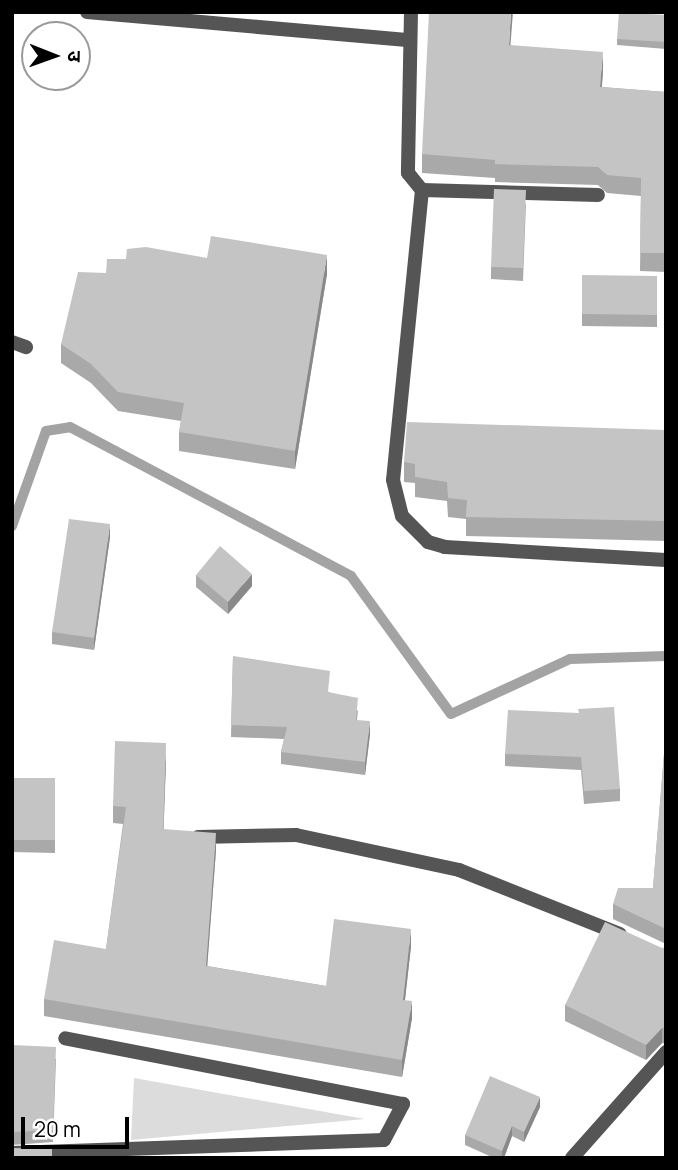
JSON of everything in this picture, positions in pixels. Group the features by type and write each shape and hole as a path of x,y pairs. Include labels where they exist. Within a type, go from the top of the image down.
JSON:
{"street":[{"path":"87,12 410,40"},
{"path":"411,12 408,173 422,190 393,480 402,516 428,542 445,547 666,560"},
{"path":"422,190 598,195"},
{"path":"189,837 296,835 460,870 633,940"},
{"path":"12,1153 148,1153 384,1140 403,1104 65,1038"},
{"path":"572,1158 666,1052"}],"shaded area":[{"path":"134,1078 365,1119 131,1140"}],"building":[{"path":"429,12 511,12 509,45 603,52 600,87 666,92 666,253 640,253 641,178 607,175 598,167 495,164 495,160 422,154"},
{"path":"619,12 666,15 666,42 617,39"},
{"path":"494,189 526,190 523,268 491,267"},
{"path":"211,236 327,255 295,451 179,432 184,403 118,392 91,364 61,344 78,272 106,273 107,259 126,259 127,249 146,247 207,258"},
{"path":"582,275 657,276 657,315 582,314"},
{"path":"407,422 666,430 666,521 466,517 467,500 448,498 447,482 415,477 415,464 404,462"},
{"path":"69,519 110,524 94,638 52,632"},
{"path":"220,546 252,574 228,602 196,575"},
{"path":"233,656 330,671 328,692 358,698 356,720 370,721 365,762 281,752 287,727 231,725"},
{"path":"614,707 620,789 584,791 581,757 505,754 508,710 579,713 578,709"},
{"path":"666,730 666,929 613,904 618,888 653,888"},
{"path":"115,741 166,743 163,829 216,833 206,966 326,986 334,919 411,929 403,1000 412,1001 402,1060 44,999 54,940 106,949 126,807 113,806"},
{"path":"12,778 55,778 55,840 12,840"},
{"path":"605,922 662,948 666,947 666,1028 662,1028 646,1045 565,1005"},
{"path":"12,1045 56,1047 53,1130 12,1132"},
{"path":"490,1076 540,1097 524,1132 512,1126 502,1151 465,1135"},
{"path":"12,1148 52,1149 52,1158 12,1158"},
{"path":"164,1156 310,1158 164,1158"}],"waterway":[{"path":"12,526 46,431 70,427 351,576 451,714 570,659 666,656"}]}
